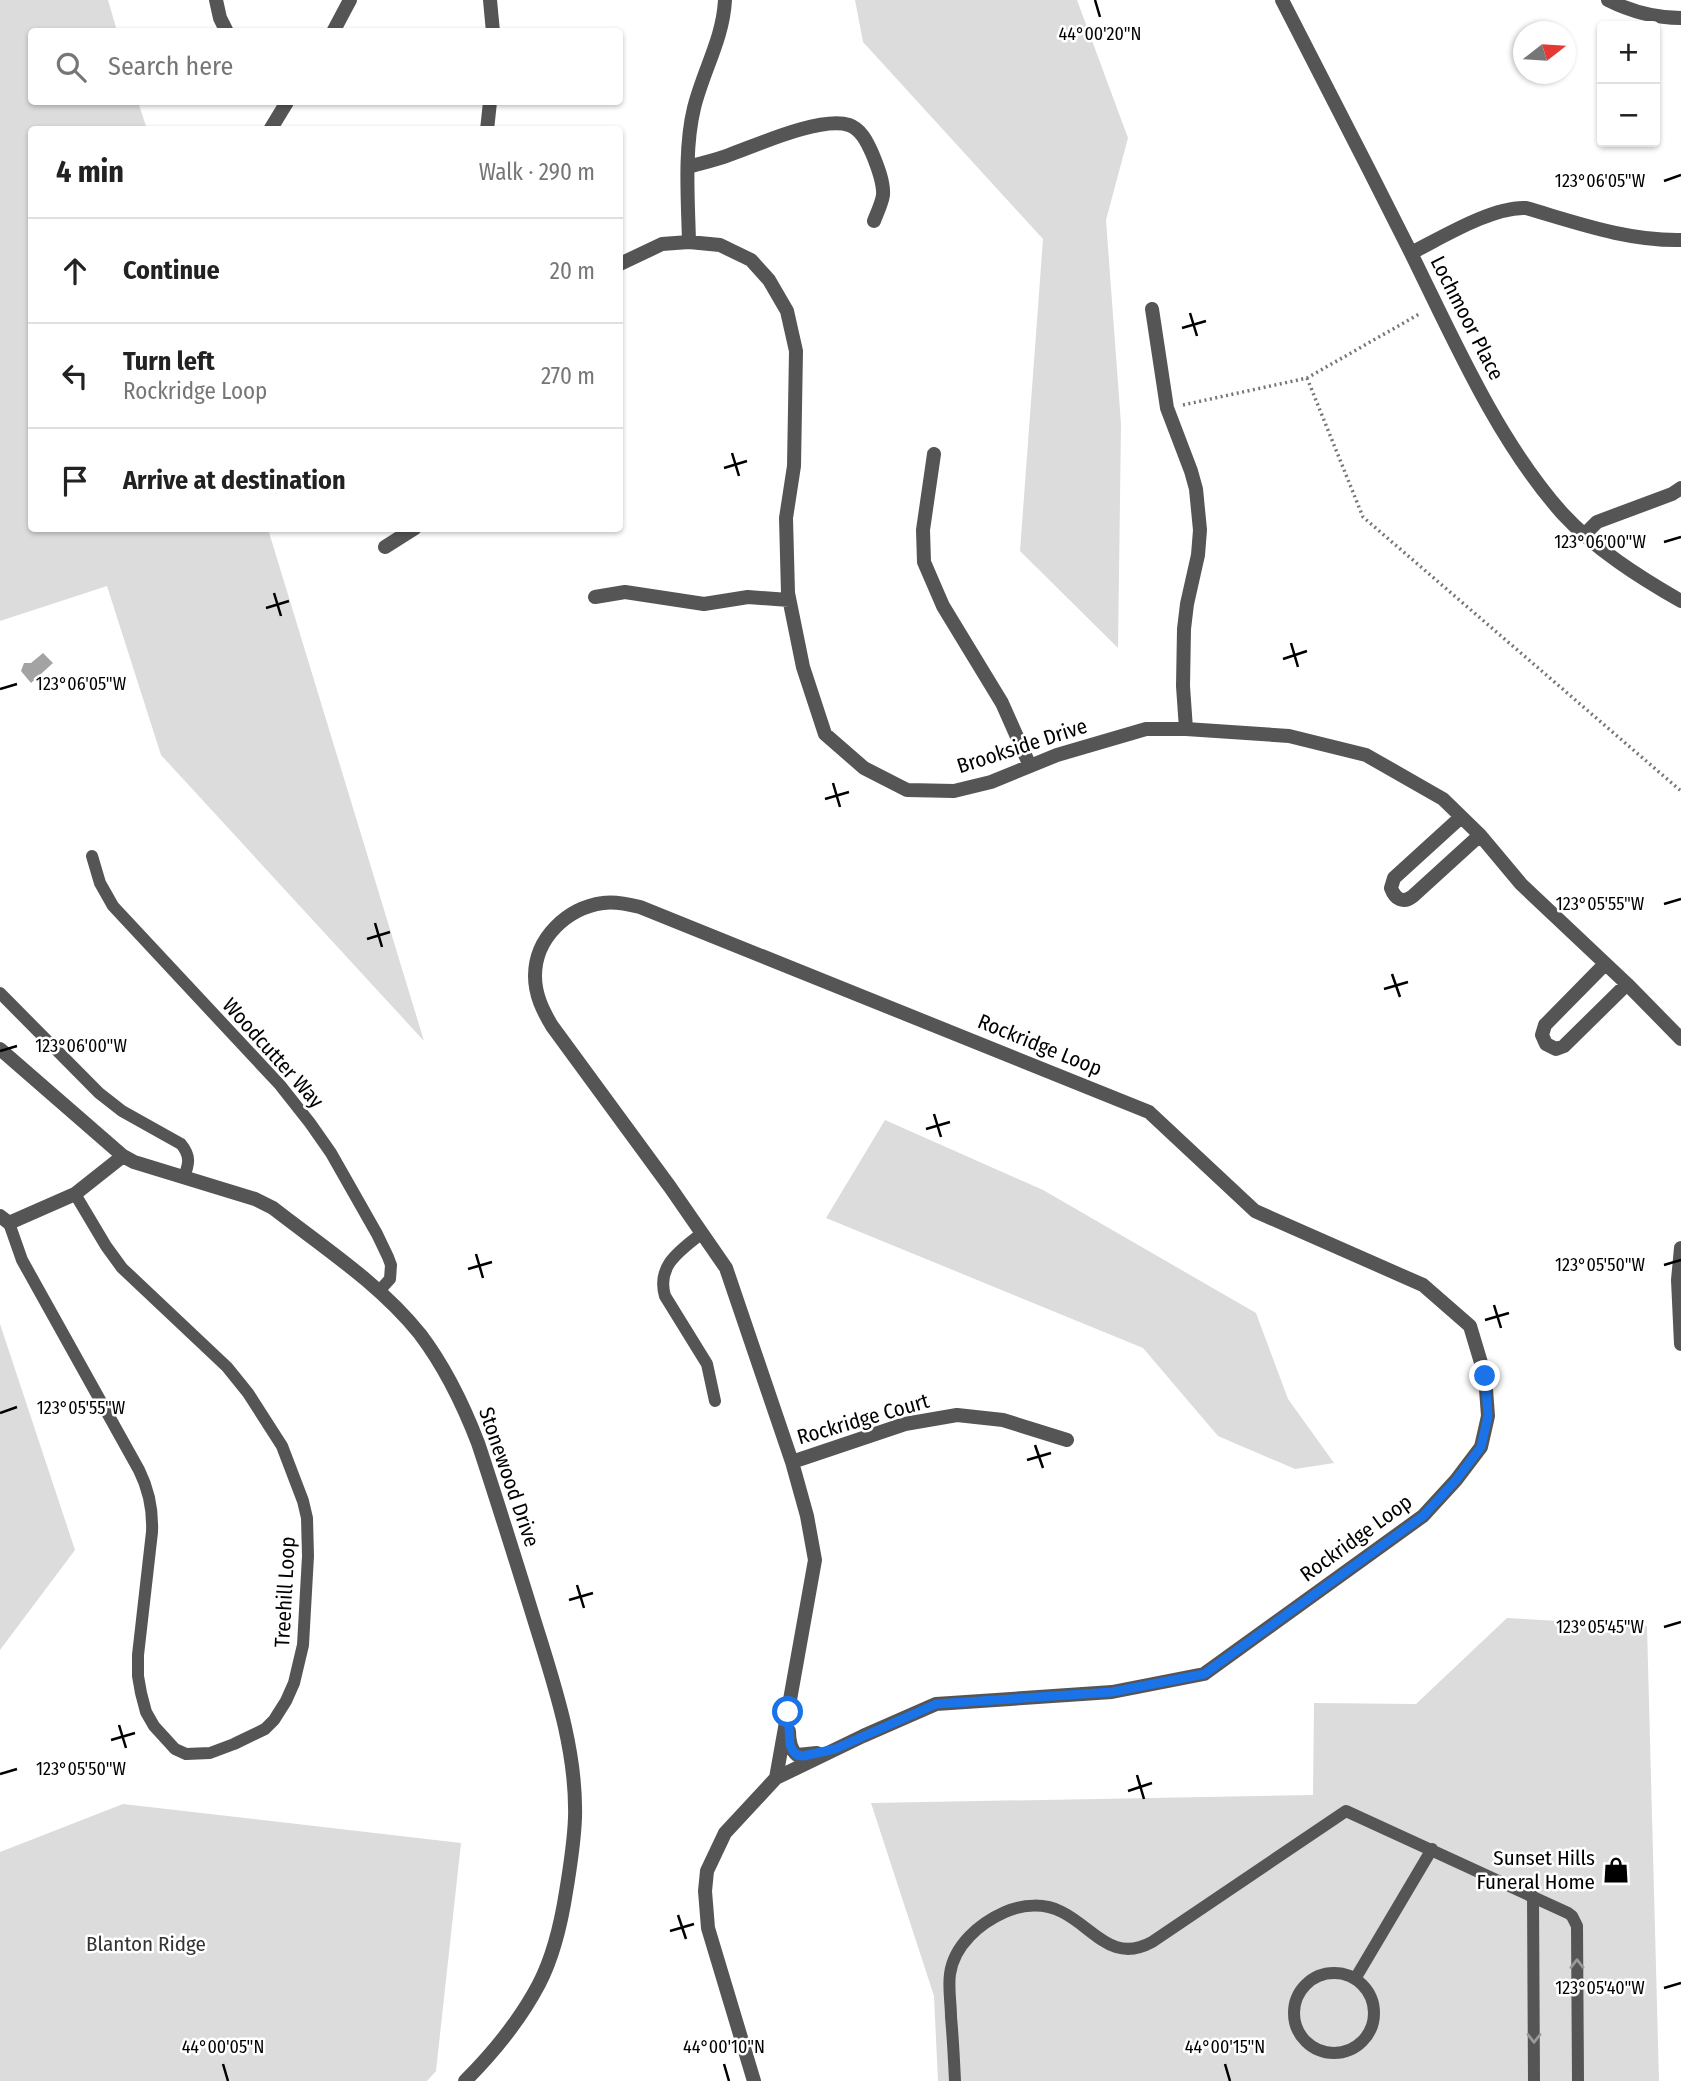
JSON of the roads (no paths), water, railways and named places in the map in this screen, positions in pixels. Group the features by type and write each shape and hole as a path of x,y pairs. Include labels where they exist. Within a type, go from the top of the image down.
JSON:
{"street":[{"path":"216,0 225,28"},
{"path":"335,28 350,0"},
{"path":"490,0 492,28"},
{"path":"689,242 688,167 693,111 721,33 725,0"},
{"name":"Lochmoor Place","path":"1282,0 1435,305 1516,451 1563,513 1586,534 1618,562 1681,601"},
{"path":"1608,0 1646,15 1681,18"},
{"path":"272,126 285,105"},
{"path":"487,126 490,105"},
{"path":"688,167 819,125 849,125 862,134 880,177 883,192 874,220"},
{"path":"1411,253 1492,214 1517,208 1526,208 1609,233 1636,238 1681,240"},
{"name":"Brookside Drive","path":"623,263 662,244 689,242 720,246 751,260 769,280 787,311 796,351 794,466 786,518 789,600 803,667 825,734 864,768 908,790 954,791 991,782 1057,755 1146,729 1289,736 1366,755 1443,799 1480,835 1521,884 1681,1039"},
{"path":"1152,309 1167,408 1196,489 1200,530 1184,629 1186,729"},
{"path":"934,454 923,530 924,562 943,606 1002,703 1030,766"},
{"path":"1586,534 1597,522 1672,494 1681,488"},
{"path":"385,547 409,532"},
{"path":"595,597 625,592 704,604 748,597 789,600"},
{"path":"1461,817 1394,878 1391,888 1396,898 1406,901 1413,896 1480,835"},
{"name":"Rockridge Loop","path":"604,902 640,907 1149,1112 1255,1211 1423,1285 1470,1326 1485,1376 1488,1416 1481,1447 1423,1516 1204,1674 1112,1692 936,1704 776,1777 815,1560 807,1516 792,1462 731,1280 720,1257 560,1037 542,1008 537,993 536,962 541,947 558,923 573,913 604,902"},
{"path":"1605,964 1545,1025 1542,1035 1546,1044 1556,1049 1564,1046 1627,984"},
{"name":"Stonewood Drive","path":"0,1049 123,1156 274,1208 379,1291 418,1333 443,1368 470,1420 550,1670 564,1723 575,1817 570,1870 554,1949 539,1984 521,2014 491,2054 465,2081"},
{"path":"5,1219 75,1194 123,1156"},
{"path":"1681,1248 1678,1280 1681,1344"},
{"name":"Rockridge Court","path":"792,1462 905,1424 957,1415 1003,1420 1067,1440"},
{"path":"788,1712 790,1745 797,1755 835,1749"},
{"path":"754,2081 712,1944 705,1908 705,1891 707,1871 725,1833 776,1777"}],"lane":[{"name":"Woodcutter Way","path":"92,856 100,883 113,906 279,1085 331,1153 391,1265 390,1279 379,1291"},
{"path":"0,993 99,1093 122,1111 181,1144 187,1151 189,1163 184,1177"},
{"name":"Treehill Loop","path":"5,1219 22,1260 139,1470 149,1495 153,1519 138,1655 138,1675 146,1712 165,1740 175,1749 186,1754 210,1753 265,1729 286,1701 300,1663 303,1645 308,1556 303,1501 282,1446 248,1394 227,1367 122,1268 75,1194"},
{"path":"702,1233 678,1253 662,1278 665,1296 707,1364 715,1401"},
{"path":"955,2081 950,1972 959,1951 977,1928 1010,1910 1028,1906 1050,1908 1061,1911 1110,1946 1130,1950 1152,1942 1346,1811 1569,1913 1576,1921 1578,2081"},
{"path":"1354,1979 1432,1849"},
{"path":"1533,1896 1534,2081"},
{"path":"1343,1974 1354,1979 1364,1986 1375,2010 1369,2035 1360,2045 1337,2054 1312,2048 1296,2028 1295,2004 1300,1992 1318,1976 1343,1974"}],"place":[{"name":"Sunset Hills Funeral Home","path":"1616,1870"}],"park label":[{"name":"Blanton Ridge","path":"146,1944"}]}
